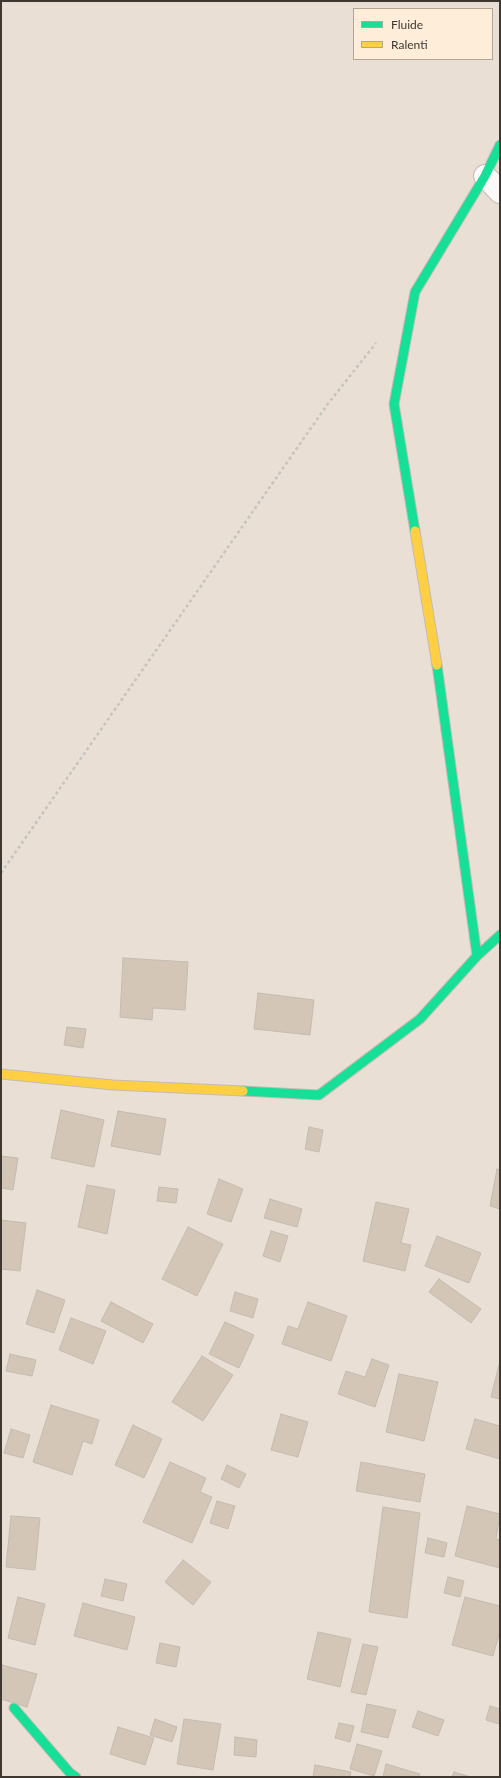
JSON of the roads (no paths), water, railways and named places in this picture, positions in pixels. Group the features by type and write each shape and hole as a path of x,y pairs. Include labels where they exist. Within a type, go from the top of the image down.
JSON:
{"street":[{"path":"477,956 434,644 394,404 415,292 485,176 500,146"},
{"path":"485,176 500,192"},
{"path":"1,1074 113,1085 319,1095 420,1019 477,956 500,934"},
{"path":"14,1708 70,1773 76,1777"}]}
